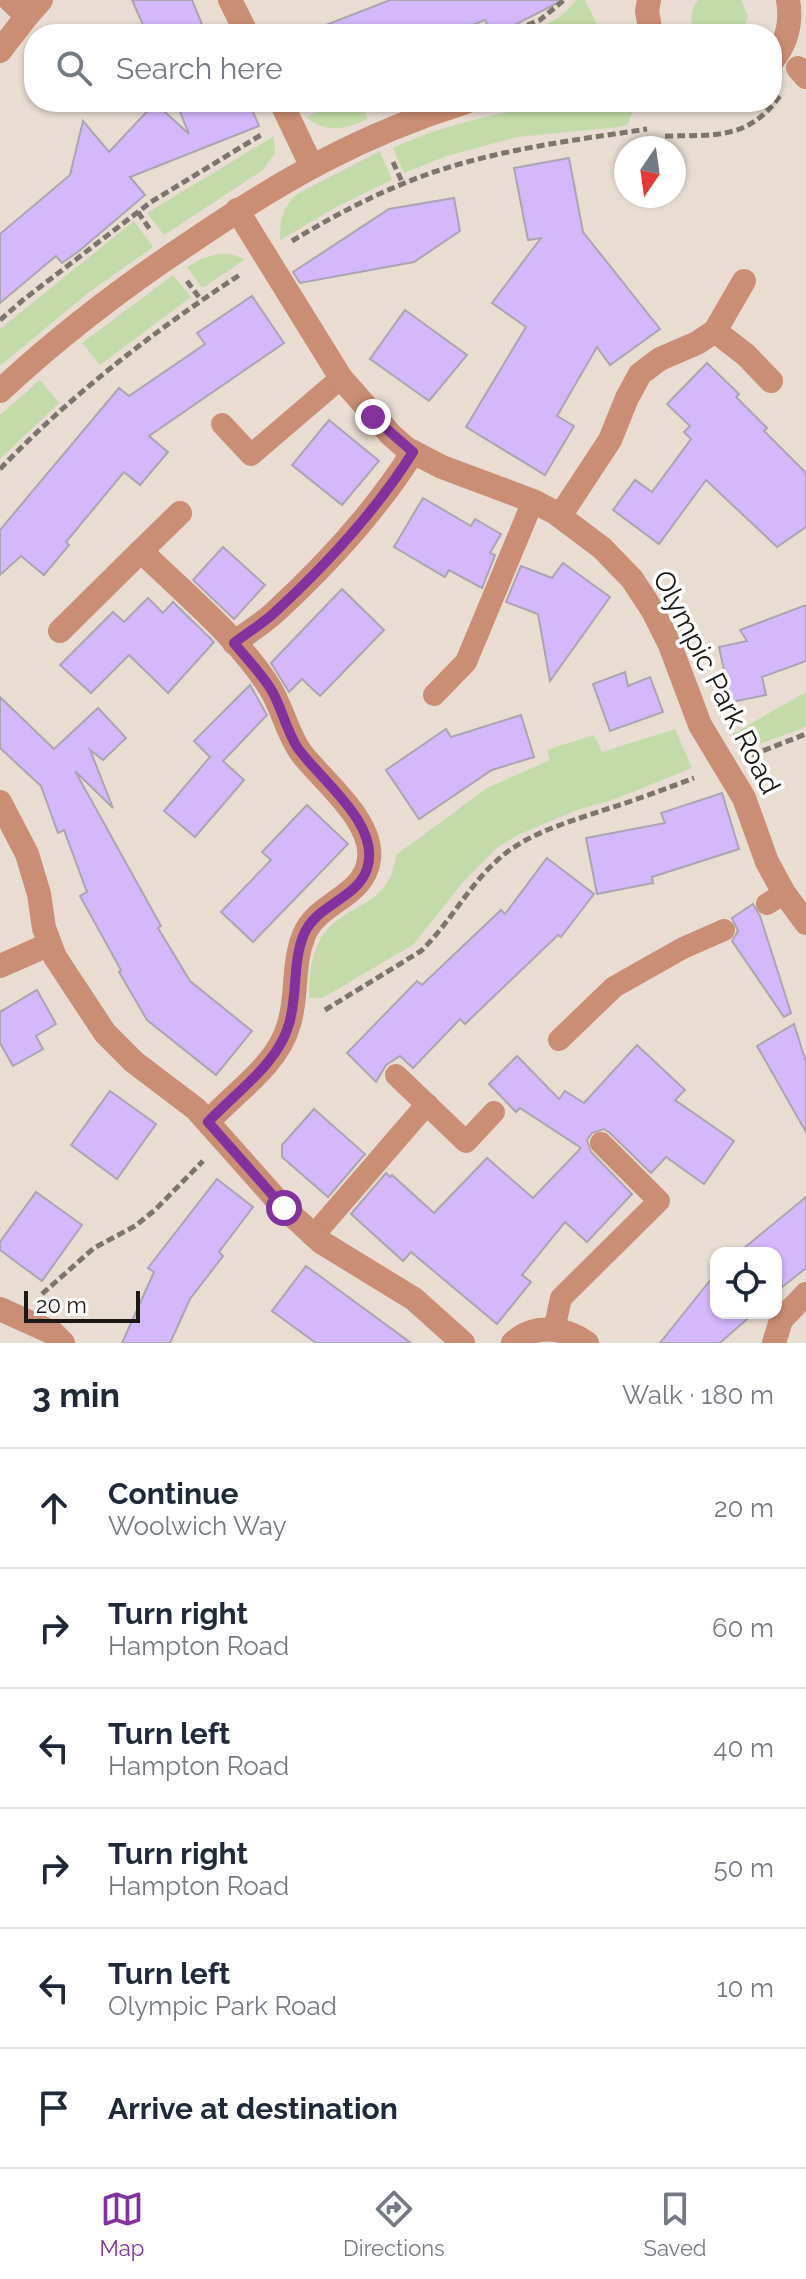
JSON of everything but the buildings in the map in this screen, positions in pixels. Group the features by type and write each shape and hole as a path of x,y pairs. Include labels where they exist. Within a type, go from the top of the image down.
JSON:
{"street":[{"path":"230,0 242,24"},
{"path":"649,0 649,24"},
{"path":"782,44 790,22 788,0"},
{"path":"0,51 26,5"},
{"path":"286,112 311,165"},
{"path":"0,391 109,298 237,210 311,165 394,127 437,112"},
{"name":"Olympic Park Road","path":"237,210 341,378 373,417 413,452 462,476 533,501 560,516 602,548 632,579 675,656 700,725 744,798 767,862 775,898 806,923"},
{"path":"560,516 610,440 640,374 660,359 697,343 715,331 744,281"},
{"path":"715,331 746,355 771,381"},
{"path":"234,643 273,614 338,547 394,483 413,452"},
{"path":"60,631 180,513"},
{"path":"141,551 234,643 270,687 295,743 359,824 368,843 369,860 359,882 316,916 305,931 297,956 289,1025 277,1050 208,1122"},
{"path":"0,802 27,854 50,944 76,992 105,1033 134,1062 186,1100 313,1236 335,1253 414,1299 463,1343"},
{"path":"0,966 50,944"},
{"path":"774,1343 781,1320 806,1294"},
{"path":"10,1313 53,1333 63,1343"},
{"path":"513,1343 532,1330 554,1330 577,1336 587,1343"}],"lane":[{"path":"222,424 251,455 341,378"},
{"path":"434,695 466,662 533,501"},
{"path":"559,1040 614,987 672,953 724,930"},
{"path":"396,1075 466,1142 494,1112"},
{"path":"313,1236 427,1104"},
{"path":"554,1330 561,1298 659,1201 601,1143"}],"path":[{"path":"530,24 540,20 564,0"},
{"path":"782,95 802,73"},
{"path":"665,136 732,134 751,126 765,112"},
{"path":"0,469 115,364 201,300 245,271 259,292 302,267 290,243 318,226 403,184 454,165 647,129"},
{"path":"0,320 151,202 269,130"},
{"path":"318,1016 421,951 487,870 504,854 567,823 806,734"},
{"path":"10,1313 30,1297 37,1298 94,1248 135,1226 226,1141"}],"green space":[{"path":"576,0 585,0 597,24 547,24"},
{"path":"698,0 741,0 748,16 746,24 692,24 693,8"},
{"path":"318,112 364,112 368,119 329,128 306,117"},
{"path":"510,112 633,112 628,124 619,127 517,137 447,156 404,173 393,148 435,131"},
{"path":"274,136 275,153 263,170 164,235 147,213"},
{"path":"380,151 392,180 338,206 280,240 283,215 297,194"},
{"path":"134,221 153,247 88,293 0,366 0,329"},
{"path":"218,254 246,259 202,288 187,267"},
{"path":"173,275 191,297 100,365 82,343"},
{"path":"40,380 59,403 0,459 0,415"},
{"path":"806,692 806,727 743,750 733,734"},
{"path":"675,729 692,768 615,799 577,810 520,834 498,847 464,881 413,945 322,998 309,998 314,955 329,929 375,897 392,873 396,855 487,788 550,760 547,750 594,735 602,752"}],"route":[{"path":"284,1208 208,1122 277,1050 289,1025 297,956 305,931 316,916 359,882 367,869 369,851 364,833 348,806 295,743 270,687 234,643 273,614 394,483 413,452 373,417"}]}
